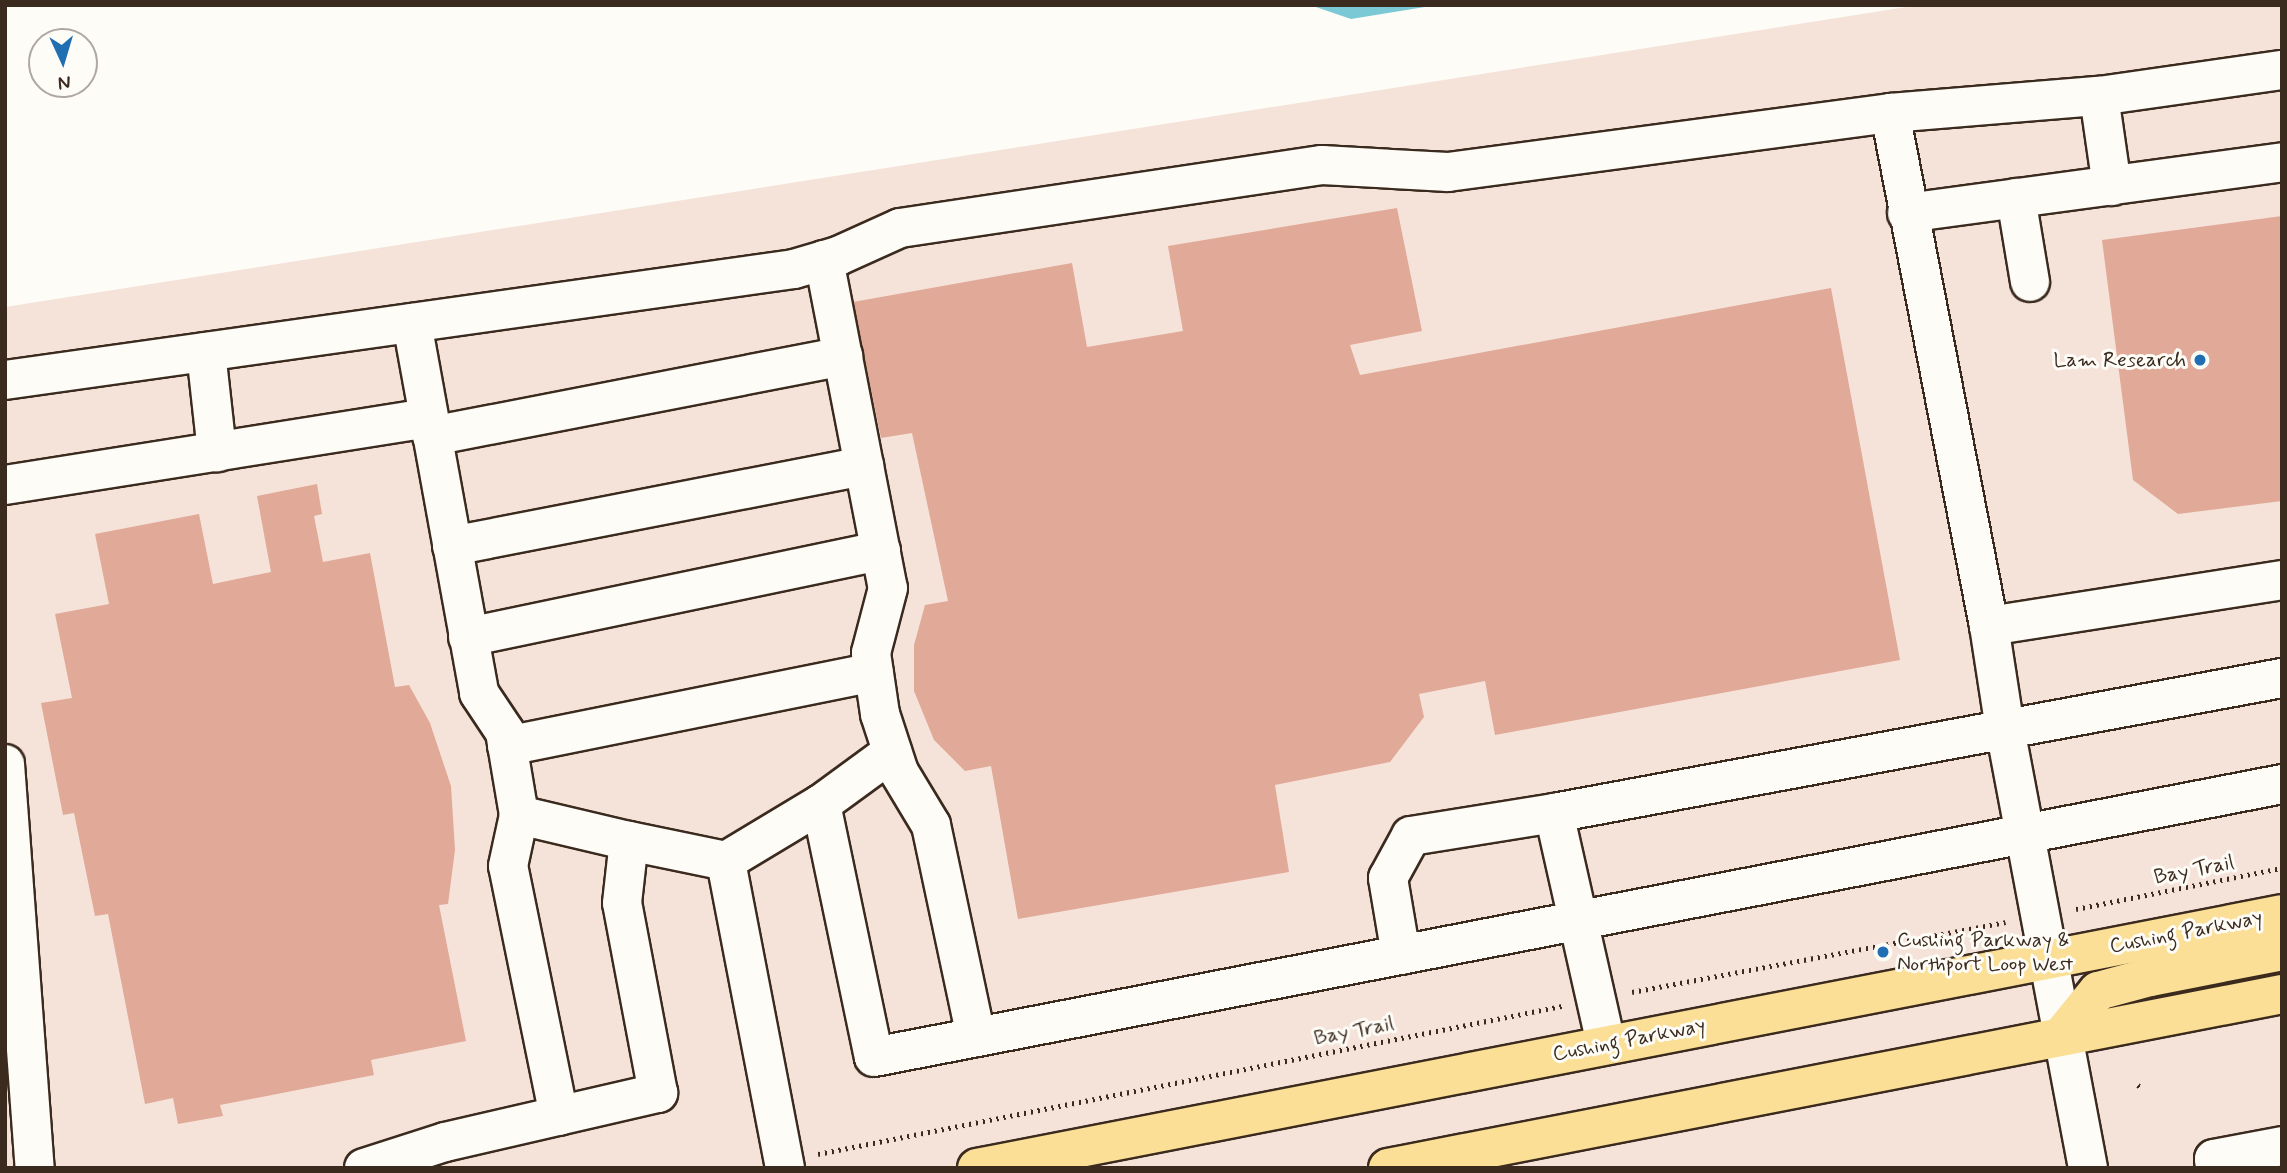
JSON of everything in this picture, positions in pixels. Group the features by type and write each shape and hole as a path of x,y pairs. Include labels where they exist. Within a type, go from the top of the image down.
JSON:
{"main road":[{"name":"Cushing Parkway","path":"977,1168 2282,914"},
{"path":"2062,1035 2098,991 2150,977 2282,951"},
{"path":"1388,1168 2282,994"}],"street":[{"path":"5,380 794,269 824,260 900,228 1322,165 1448,172 1890,113 2099,96 2282,70"},
{"path":"2099,96 2112,186"},
{"path":"1890,113 1907,213 1989,626 2005,729 2088,1168"},
{"path":"1907,213 2282,162"},
{"path":"2016,198 2030,282"},
{"path":"824,260 888,589 871,653 880,714 899,772 931,825 976,1037"},
{"path":"412,323 479,693 505,732 519,815 508,866 559,1116"},
{"path":"206,352 217,452"},
{"path":"5,485 217,452 431,427 843,356"},
{"path":"452,546 864,466"},
{"path":"468,637 881,551"},
{"path":"1989,626 2282,580"},
{"path":"507,746 874,672"},
{"path":"1401,955 1388,878 1411,836 1554,813 2282,678"},
{"path":"519,815 726,861 821,804 892,752"},
{"path":"5,764 10,898 35,1168"},
{"path":"821,804 874,1057 2282,784"},
{"path":"1554,813 1606,1044"},
{"path":"364,1168 445,1142 658,1093 622,903 629,841"},
{"path":"726,861 785,1164"},
{"path":"2215,1168 2214,1159 2282,1146"}],"path":[{"name":"Bay Trail","path":"2112,902 2282,868"},
{"name":"Bay Trail","path":"785,1164 1596,999 1962,930"}],"shaded area":[{"path":"1919,5 2282,5 2282,1168 5,1168 5,307"}],"water":[{"path":"1310,5 1437,5 1351,19"}],"building":[{"path":"1397,208 1422,331 1350,345 1360,375 1831,288 1900,660 1495,735 1485,681 1419,694 1424,717 1390,762 1275,785 1289,872 1018,919 991,766 965,771 934,740 914,691 914,645 925,605 948,601 912,433 881,438 853,302 1072,263 1087,347 1183,331 1168,246"},
{"name":"Lam Research","path":"2282,216 2282,501 2178,514 2133,480 2102,240"},
{"path":"317,484 322,514 314,516 323,562 370,553 395,687 409,685 430,723 451,786 455,850 448,904 439,905 466,1041 371,1060 374,1075 220,1105 223,1116 178,1124 173,1098 145,1104 108,914 95,916 74,813 63,815 41,703 72,698 55,614 109,604 95,534 199,514 213,584 271,572 257,496"}],"place":[{"name":"Lam Research","path":"2200,360"},
{"name":"Cushing Parkway & Northport Loop West","path":"1883,952"}]}
